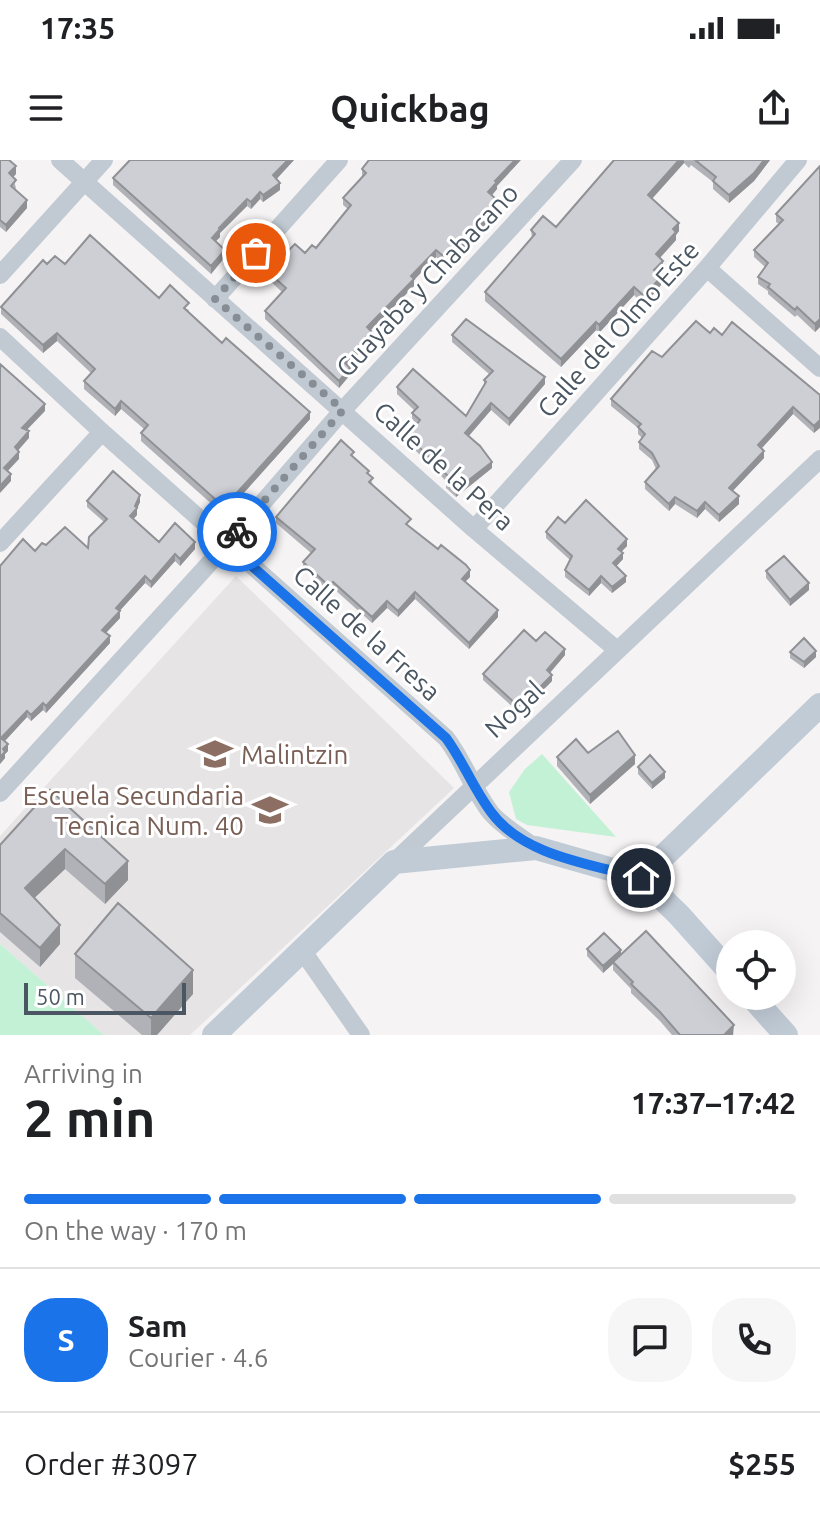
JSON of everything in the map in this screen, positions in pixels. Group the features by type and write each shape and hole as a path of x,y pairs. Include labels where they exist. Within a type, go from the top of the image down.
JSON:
{"street":[{"name":"Calle de la Pera","path":"60,160 474,529 617,650"},
{"path":"0,275 104,160"},
{"path":"215,299 339,160"},
{"name":"Guayaba y Chabacano","path":"0,793 227,544 343,410 573,160"},
{"name":"Calle del Olmo Este","path":"474,529 707,268 798,160"},
{"path":"707,268 820,368"},
{"name":"Calle de la Fresa","path":"0,337 102,432 446,738 493,815 536,848"},
{"path":"0,543 102,432"},
{"name":"Nogal","path":"214,1035 473,785 820,459"},
{"path":"641,878 820,705"},
{"path":"394,862 536,848 641,878 716,956"},
{"path":"302,950 361,1035"},
{"path":"764,1010 786,1035"}],"shaded area":[{"path":"236,576 454,788 190,1035 104,1035 0,944 0,836"}],"green space":[{"path":"542,754 616,837 527,825 516,819 509,792 525,769"},
{"path":"0,944 104,1035 0,1035"}],"building":[{"path":"0,160 9,160 16,166 9,173 16,180 11,186 27,200 6,225 0,220"},
{"path":"130,160 288,160 273,175 280,183 263,195 260,192 251,202 247,199 219,228 212,238 225,250 211,266 113,178"},
{"path":"369,160 515,160 488,192 496,199 485,212 488,215 448,260 436,250 411,276 414,279 367,327 371,331 345,363 350,368 339,381 265,311 286,288 267,271 295,244 305,253 312,245 316,248 351,205 343,198 366,173 362,169"},
{"path":"614,160 679,160 648,195 679,223 673,229 676,232 656,254 663,261 654,270 661,277 644,296 634,287 599,325 596,322 561,359 485,292 535,234 531,230 543,216 556,227"},
{"path":"695,160 764,160 729,195 713,181 716,177"},
{"path":"820,166 820,319 815,324 758,277 768,263 754,250 783,220 776,214"},
{"path":"90,235 159,298 170,285 189,303 184,308 222,343 226,338 310,412 224,507 141,433 148,425 121,401 115,409 84,381 95,369 57,333 43,345 1,307 43,260 47,264 55,256 65,264"},
{"path":"466,319 545,377 509,419 491,403 465,433 492,462 456,490 446,481 449,477 408,436 420,420 412,413 418,407 397,387 413,369 466,416 486,382 484,380 493,371 452,335"},
{"path":"696,321 710,333 714,328 722,335 732,322 820,395 820,420 814,426 793,407 758,445 764,451 729,488 739,496 719,515 705,502 697,511 675,497 669,504 645,482 659,466 652,453 639,442 645,434 638,427 641,424 611,399 652,351 662,357"},
{"path":"0,364 45,404 22,428 29,431 15,447 19,452 4,468 11,474 0,486"},
{"path":"341,440 354,452 351,455 369,471 367,473 373,478 369,482 411,519 406,524 438,549 441,545 466,565 470,570 462,579 498,610 469,643 415,592 398,611 387,601 372,617 333,582 329,586 303,562 315,549 276,517"},
{"path":"113,471 140,495 137,508 130,516 159,542 175,523 195,542 180,559 175,554 151,582 145,576 116,608 120,611 102,630 110,636 46,706 43,703 31,715 27,711 1,738 8,744 0,757 0,566 23,539 35,551 65,527 88,548 89,537 107,519 87,501"},
{"path":"586,500 627,539 618,549 623,553 613,563 626,576 612,587 601,576 589,590 565,570 572,556 546,532 558,517 565,523"},
{"path":"784,556 809,583 790,600 766,571"},
{"path":"524,630 536,641 545,632 565,649 547,670 552,675 537,690 533,686 516,704 483,674"},
{"path":"804,638 816,651 804,662 790,652"},
{"path":"618,731 635,755 590,795 557,757 576,739 588,753"},
{"path":"650,755 665,772 652,783 638,767"},
{"path":"50,790 128,861 105,884 65,849 25,888 60,925 40,948 0,913 0,845"},
{"path":"118,903 193,970 151,1018 75,954"},
{"path":"646,931 716,1006 716,1010 720,1010 734,1025 724,1035 680,1035 613,962"},
{"path":"604,933 621,950 603,966 587,949"}],"way so far":[{"path":"237,532 343,410 215,299 256,253"}],"place":[{"name":"Malintzin","path":"215,754"},
{"name":"Escuela Secundaria Tecnica Num. 40","path":"270,810"}],"route":[{"path":"237,532 227,544 446,738 493,815 508,828 536,848 641,878"}]}
